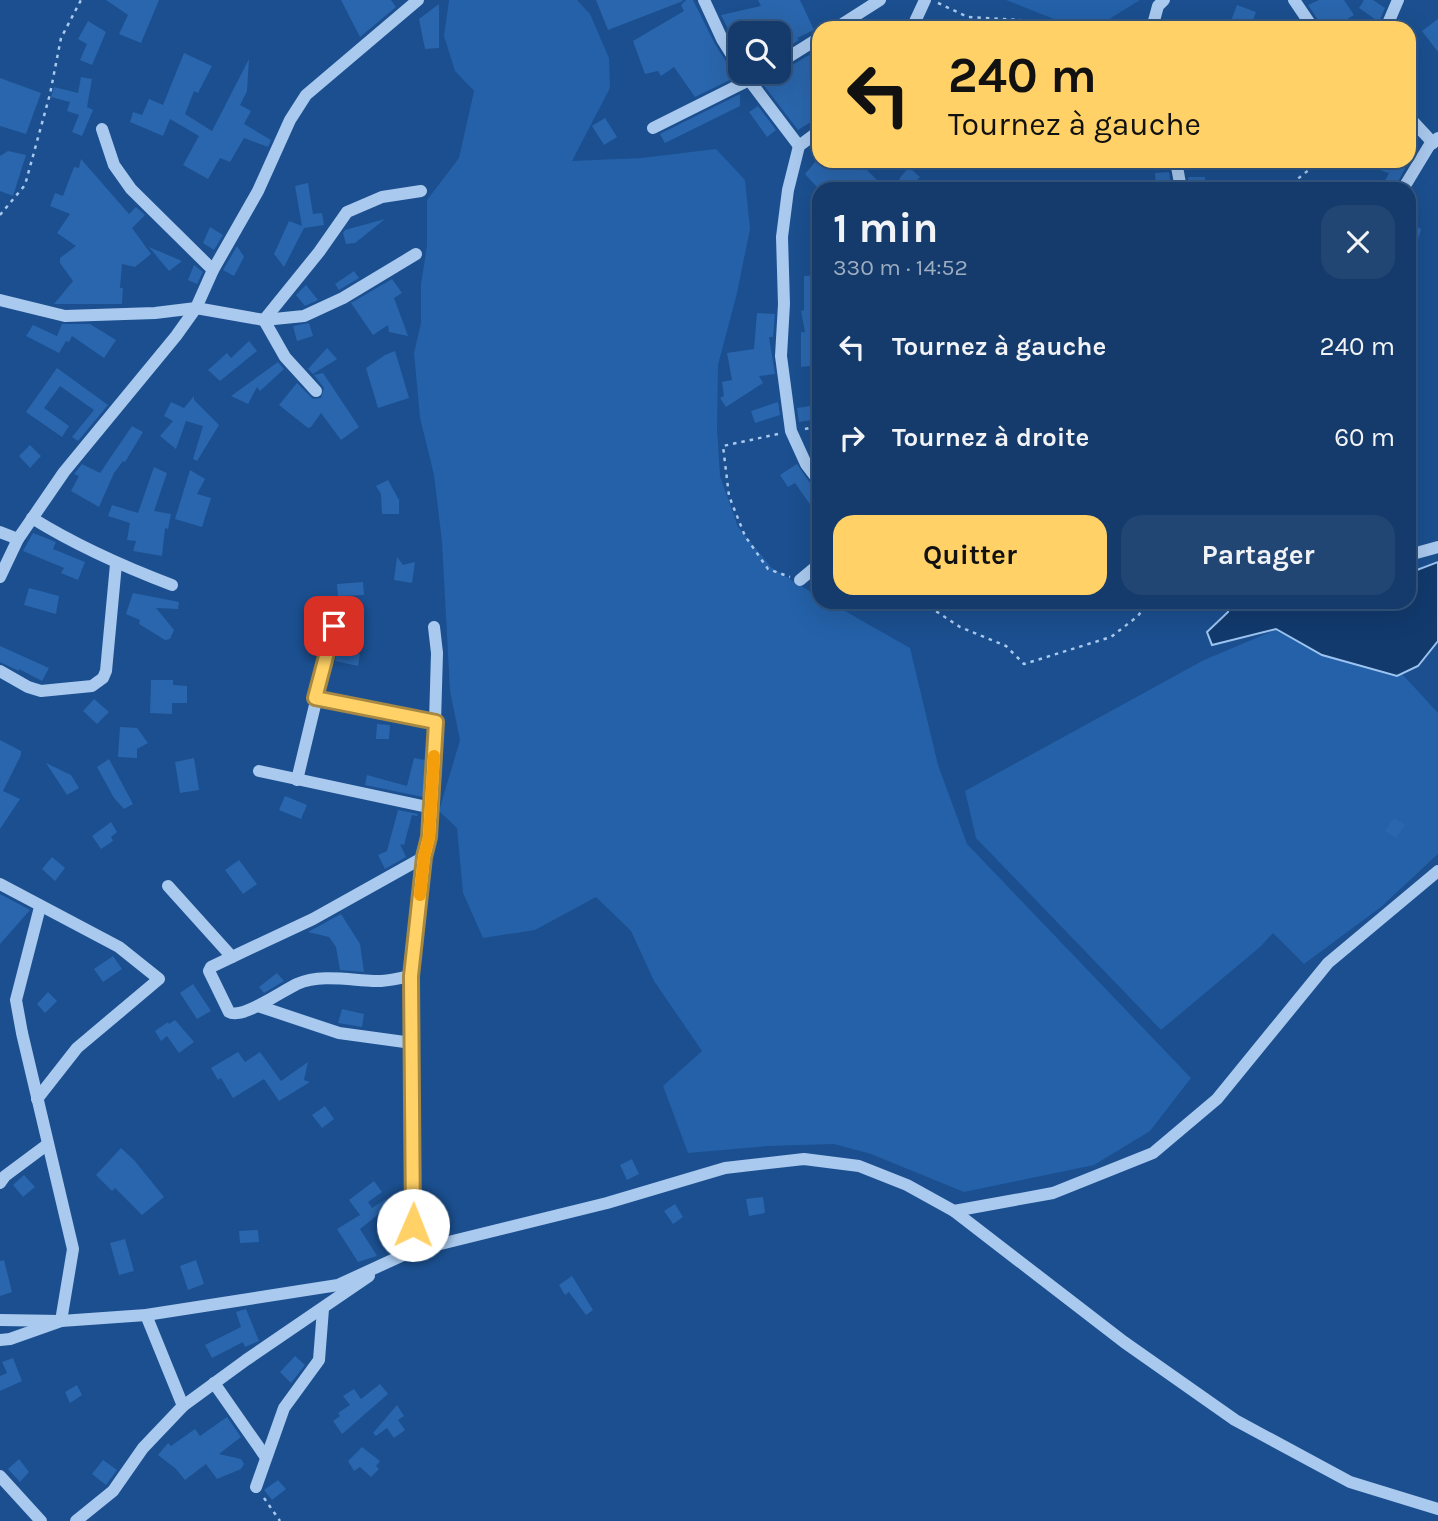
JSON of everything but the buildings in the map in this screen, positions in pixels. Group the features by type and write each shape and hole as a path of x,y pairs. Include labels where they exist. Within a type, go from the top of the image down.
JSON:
{"street":[{"path":"0,577 18,539 64,472 196,308 213,270 258,191 290,120 306,95 418,0"},
{"path":"704,0 728,49"},
{"path":"847,21 880,0"},
{"path":"915,21 925,0"},
{"path":"1154,21 1158,6 1164,0"},
{"path":"1294,0 1308,21"},
{"path":"1389,21 1398,0"},
{"path":"791,56 812,43"},
{"path":"653,128 728,83"},
{"path":"752,84 799,146"},
{"path":"1408,182 1435,141 1416,123"},
{"path":"102,129 114,164 131,189 213,270"},
{"path":"812,136 799,146 788,190 782,237 784,304 781,356 791,431 812,472"},
{"path":"264,320 320,252 347,212 382,197 421,191"},
{"path":"0,300 65,316 155,313 196,308 264,320 304,316 343,298 415,254"},
{"path":"264,320 285,357 316,391"},
{"path":"32,518 69,541 116,564 172,585"},
{"path":"0,531 18,539"},
{"path":"1416,553 1438,547"},
{"path":"0,671 28,687 41,691 92,686 99,682 106,671 116,564"},
{"path":"800,580 812,570"},
{"path":"297,780 334,626"},
{"path":"412,1251 411,976 432,808 437,653 434,627"},
{"path":"315,698 436,722"},
{"path":"259,771 432,808"},
{"path":"411,976 375,981 331,979 300,983 237,1015 229,1012 209,971 211,967 313,919 424,857"},
{"path":"954,1211 1053,1193 1153,1153 1217,1099 1328,963 1438,871"},
{"path":"0,884 118,947 159,979 77,1048 37,1099"},
{"path":"167,886 232,957"},
{"path":"40,907 16,1000 73,1249 61,1321"},
{"path":"258,1006 339,1033 412,1043"},
{"path":"0,1183 5,1175 48,1144"},
{"path":"0,1320 61,1321 146,1315 338,1284 412,1251 607,1203 725,1168 804,1158 859,1166 907,1185 954,1211 1124,1342 1235,1420 1350,1482 1438,1508"},
{"path":"76,1521 113,1491 143,1448 183,1406 394,1259"},
{"path":"256,1487 284,1408 319,1360 323,1309"},
{"path":"146,1315 183,1406"},
{"path":"0,1340 61,1321"},
{"path":"214,1383 265,1456"},
{"path":"0,1476 41,1521"}],"path":[{"path":"0,215 25,185 50,94 61,38 81,0"},
{"path":"932,0 968,17 1022,21"},
{"path":"1294,182 1311,168"},
{"path":"812,427 723,446 729,496 745,536 768,569 812,584"},
{"path":"933,609 960,627 1006,646 1024,664 1111,637 1138,617 1143,609"},
{"path":"256,1487 280,1521"}],"shaded area":[{"path":"449,0 577,0 590,14 609,58 610,88 572,161 641,158 716,149 745,180 750,229 718,365 717,428 720,476 738,527 772,568 812,593 812,609 841,609 910,648 938,765 967,844 1191,1078 1150,1131 1094,1165 964,1192 871,1154 834,1144 688,1153 663,1086 702,1051 654,981 631,931 596,897 535,930 483,938 463,893 457,828 439,811 460,740 450,691 442,542 434,475 420,418 414,353 421,323 421,284 427,246 427,200 459,158 474,91 455,71 444,36"},
{"path":"1006,0 1140,0 1106,21 1059,21"},
{"path":"1438,562 1438,641 1418,666 1397,676 1322,655 1276,629 1212,645 1207,632 1229,609 1416,609 1416,570"},
{"path":"1282,627 1392,663 1438,713 1438,854 1381,907 1304,964 1273,933 1161,1030 976,838 965,791 1204,660"}],"slow traffic":[{"path":"420,895 429,837 434,756"}],"route":[{"path":"334,626 315,698 436,722 429,837 424,857 411,976 413,1225"}]}
